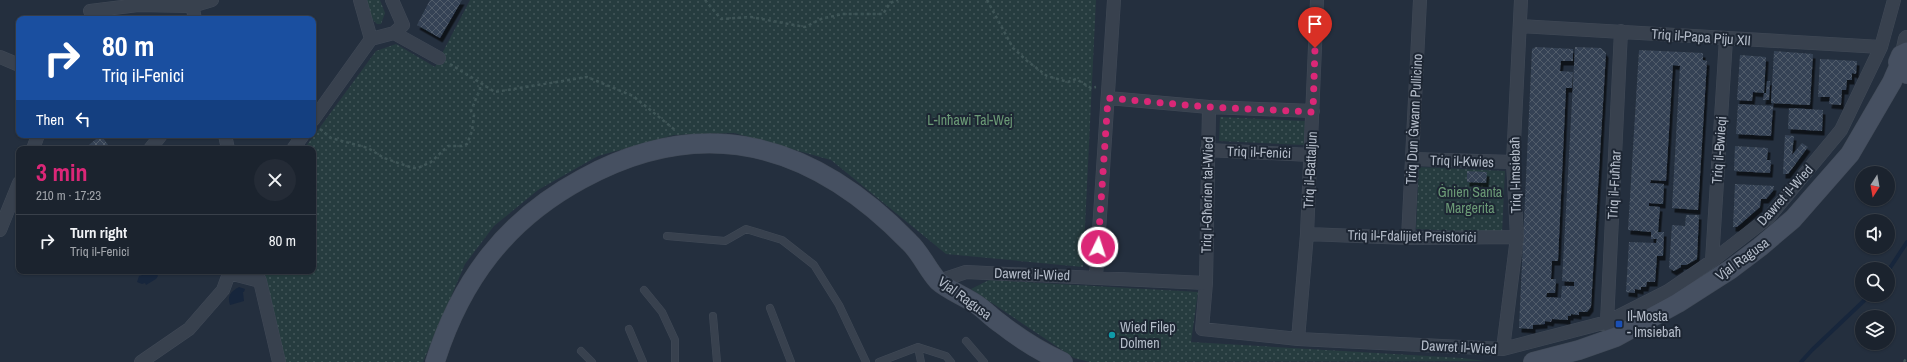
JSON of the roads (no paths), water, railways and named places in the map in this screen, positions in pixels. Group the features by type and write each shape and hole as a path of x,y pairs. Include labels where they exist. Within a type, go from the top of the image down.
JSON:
{"main road":[{"name":"Vjal Ragusa","path":"1532,362 1579,350 1612,329 1678,303 1731,269 1760,247 1793,219 1850,154 1902,68"},
{"name":"Vjal Ragusa","path":"435,362 453,314 466,288 496,246 531,212 551,197 595,172 630,157 691,143 746,145 778,154 807,165 838,182 864,202 910,243 938,281 978,305 1025,341 1063,362"}],"street":[{"path":"91,10 138,5 191,3 212,0"},
{"path":"360,0 370,39"},
{"path":"316,124 370,39 394,33 402,25 392,0"},
{"path":"1096,277 1114,0"},
{"name":"Triq il-Battaljun","path":"1298,339 1307,234 1317,0"},
{"name":"Triq Dun Ġwann Pullicino","path":"1408,238 1420,0"},
{"name":"Triq l-Imsiebaħ","path":"1503,349 1517,237 1512,162 1521,0"},
{"name":"Dawret il-Wied","path":"938,281 966,272 1206,283 1202,330 1298,339 1503,349 1612,329 1712,261 1769,217 1841,130 1881,47 1894,0"},
{"path":"191,3 194,16"},
{"name":"Triq il-Papa Piju XII","path":"1520,26 1881,47"},
{"name":"Triq il-Fuħħar","path":"1612,329 1621,31"},
{"path":"394,33 439,58"},
{"name":"Triq il-Bwieqi","path":"1712,261 1726,39"},
{"path":"0,57 16,64"},
{"path":"1109,93 1209,107 1313,112"},
{"name":"Triq l-Għerien tal-Wied","path":"1206,283 1207,150 1209,107"},
{"path":"152,146 159,138"},
{"name":"Triq il-Feniċi","path":"1207,150 1311,155"},
{"name":"Triq il-Kwies","path":"1412,160 1512,162"},
{"path":"1,225 15,201"},
{"name":"Triq il-Fdalijiet Preistoriċi","path":"1307,234 1408,238 1517,237"},
{"path":"141,362 189,329 222,290 228,274"},
{"path":"244,274 258,276 279,362"}],"lane":[{"path":"667,236 725,241 746,230 782,240 814,265 839,305 866,362"},
{"path":"644,290 662,312 675,340 675,362"},
{"path":"770,308 791,362"},
{"path":"713,316 717,362"},
{"path":"629,328 643,362"},
{"path":"966,341 984,362"},
{"path":"918,347 921,362"},
{"path":"879,362 918,347 946,356 951,362"},
{"path":"581,351 592,362"}],"water":[{"path":"145,274 157,274 158,276 146,285 145,283 142,284 137,282 139,276"},
{"path":"239,287 245,289 243,292 244,301 230,305 230,294"}],"waterway":[{"path":"1894,262 1907,242"},
{"path":"1801,362 1863,302"}],"place":[{"name":"Il-Mosta - Imsiebaħ","path":"1619,324"},
{"name":"Wied Filep Dolmen","path":"1112,335"}],"park label":[{"name":"L-Inħawi Tal-Wej","path":"970,120"},
{"name":"Ġnien Santa Margerita","path":"1470,200"}]}
